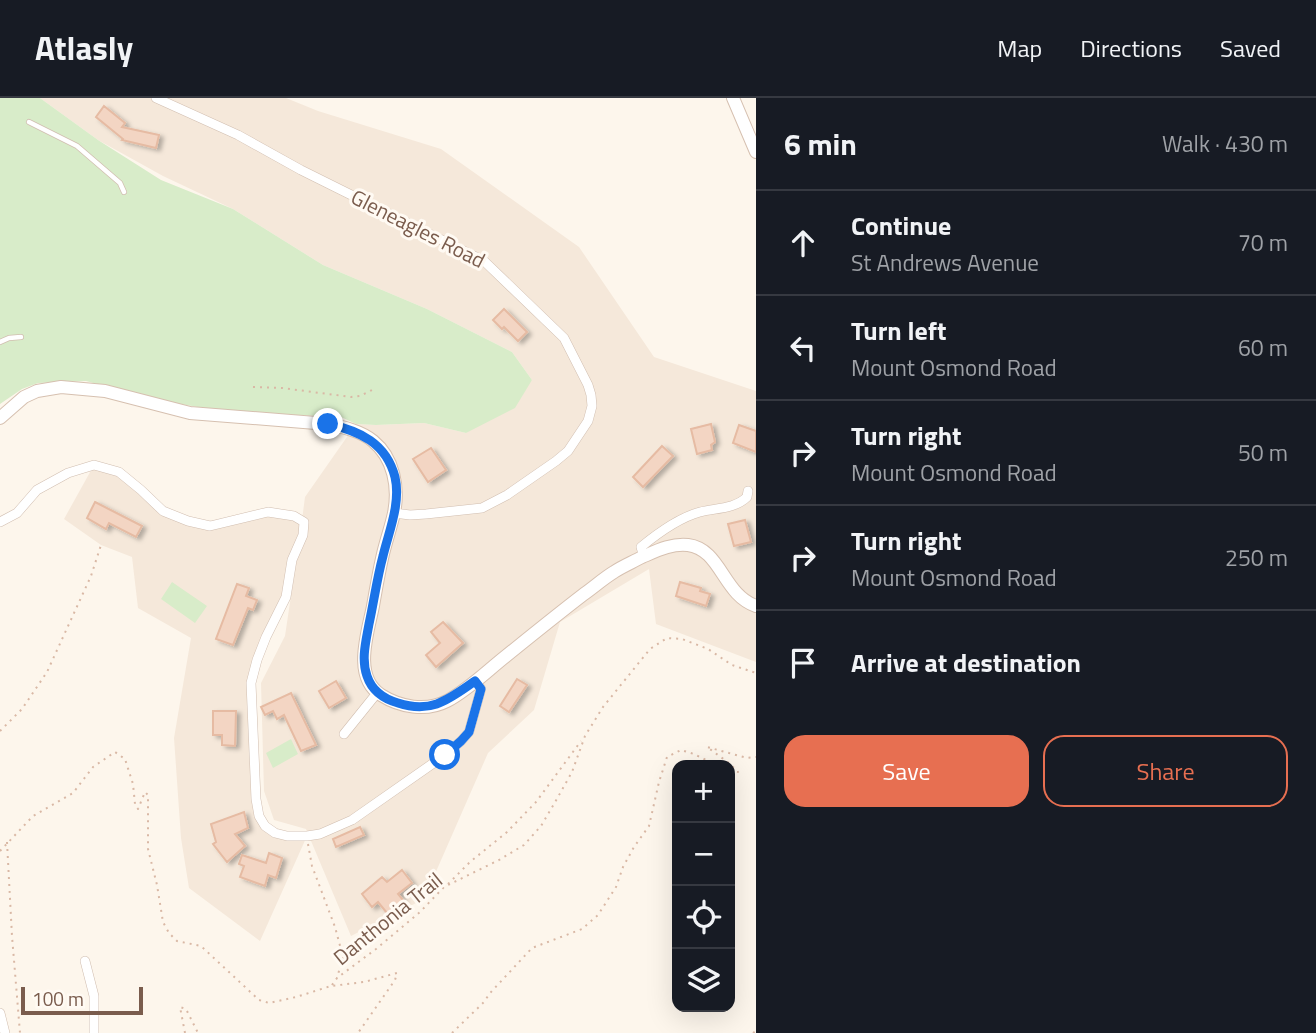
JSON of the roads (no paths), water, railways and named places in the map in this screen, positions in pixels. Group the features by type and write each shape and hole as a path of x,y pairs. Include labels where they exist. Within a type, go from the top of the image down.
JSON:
{"street":[{"name":"Gleneagles Road","path":"156,98 238,135 301,170 484,261 564,338 592,395 589,421 568,451 507,495 482,508 410,515 394,513"},
{"path":"733,98 756,152"},
{"path":"0,418 24,397 37,391 61,387 105,391 190,413 328,424 345,428 373,441 387,458 396,481 394,513 382,557 365,646 365,664 367,677 377,693 410,707 431,706 446,701 614,572 675,545 690,545 710,556 737,595 756,606"},
{"path":"0,522 17,513 37,490 68,473 94,465 119,472 163,510 188,522 211,526 268,512 294,516 304,523 303,535 292,560 286,597 266,637 251,683 259,816 265,826 275,833 287,836 320,834 352,820 445,755 469,732 481,689 475,681"},
{"path":"643,557 641,547 671,525 698,513 742,503 748,491"},
{"path":"344,734 377,693"},
{"path":"85,961 94,996 94,1033"},
{"path":"0,1013 5,1033"}],"lane":[{"path":"29,122 77,146 120,183 124,192"},
{"path":"0,342 21,337"}]}
